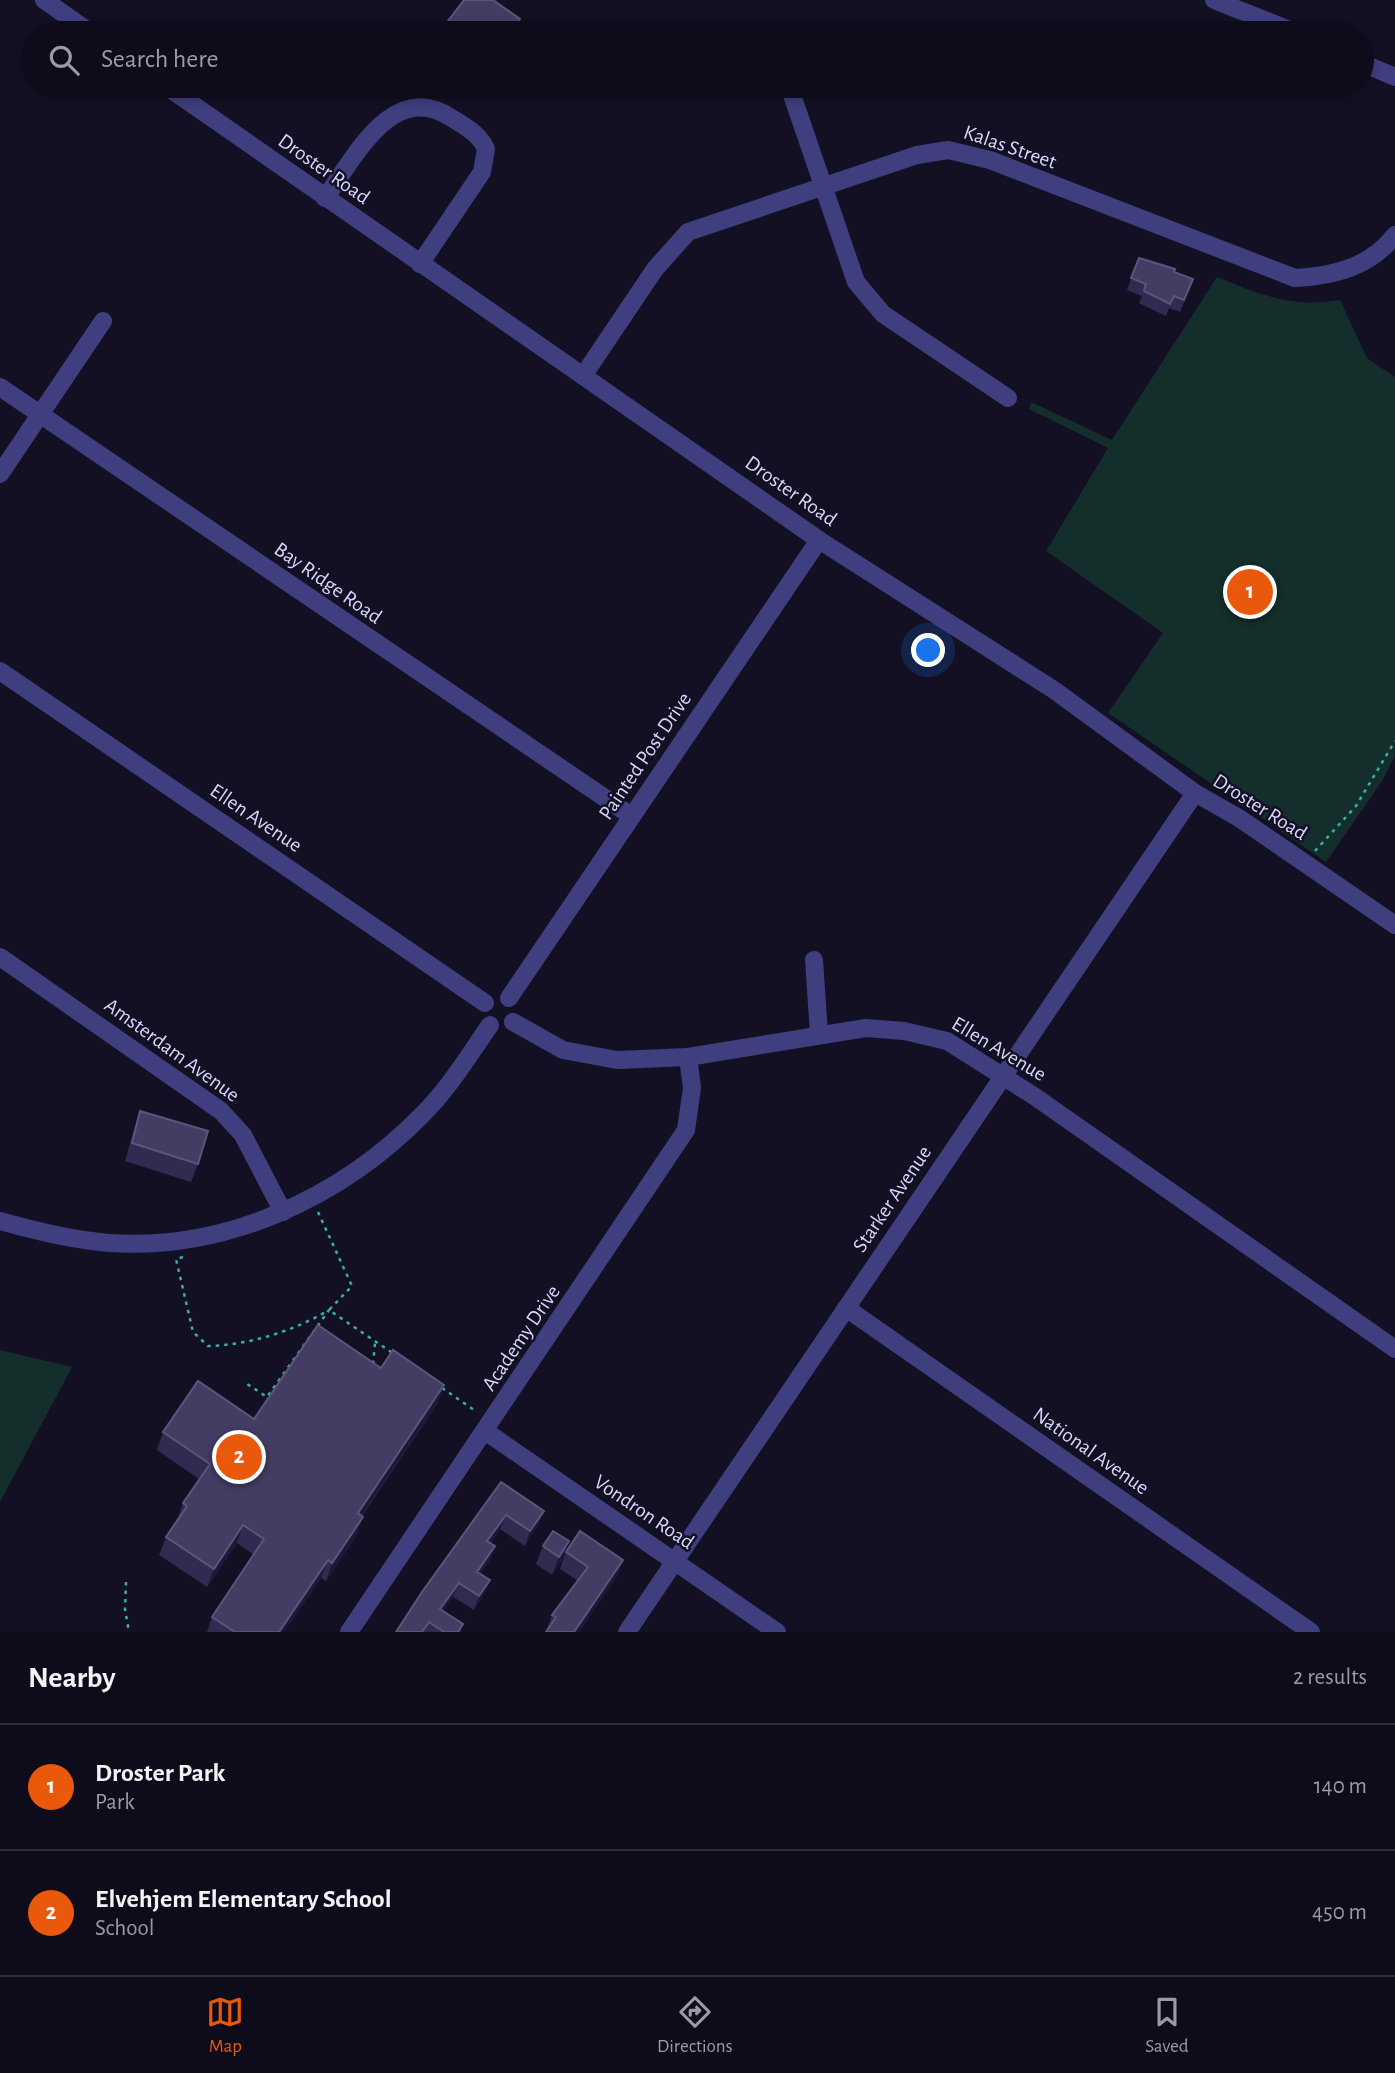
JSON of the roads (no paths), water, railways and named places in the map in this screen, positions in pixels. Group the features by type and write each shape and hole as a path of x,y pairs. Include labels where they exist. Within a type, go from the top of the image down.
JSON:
{"street":[{"path":"44,0 74,21"},
{"path":"1214,0 1267,21"},
{"path":"1374,68 1395,77"},
{"name":"Droster Road","path":"183,98 820,540 1054,690 1195,793 1239,818 1395,925"},
{"path":"793,98 848,266 867,297 883,314 1008,398"},
{"path":"326,198 377,127 406,108 433,107 477,135 486,149 482,172 420,264"},
{"name":"Kalas Street","path":"583,376 656,269 688,232 917,155 948,150 965,153 1295,278 1328,275 1361,264 1374,258 1395,235"},
{"path":"0,474 103,321"},
{"name":"Bay Ridge Road","path":"0,387 630,815"},
{"name":"Painted Post Drive","path":"509,998 630,815 820,540"},
{"name":"Ellen Avenue","path":"0,671 485,1003"},
{"name":"Starker Avenue","path":"627,1632 1195,793"},
{"name":"Amsterdam Avenue","path":"0,957 221,1111 243,1135 283,1212"},
{"path":"814,960 819,1034"},
{"path":"499,995 509,998 515,1006 513,1022 499,1028 490,1025 483,1012 485,1003 499,995"},
{"name":"Ellen Avenue","path":"513,1022 563,1050 589,1056 643,1061 688,1057 866,1028 928,1035 947,1041 1002,1076 1395,1349"},
{"path":"0,1221 38,1232 109,1243 178,1242 244,1226 283,1212 382,1154 450,1084 490,1025"},
{"name":"Academy Drive","path":"349,1632 686,1130 692,1088 688,1057"},
{"name":"National Avenue","path":"846,1308 1311,1632"},
{"name":"Vondron Road","path":"485,1431 777,1632"}],"place":[{"name":"Droster Park","path":"1250,592"},
{"name":"Elvehjem Elementary School","path":"239,1457"}]}
